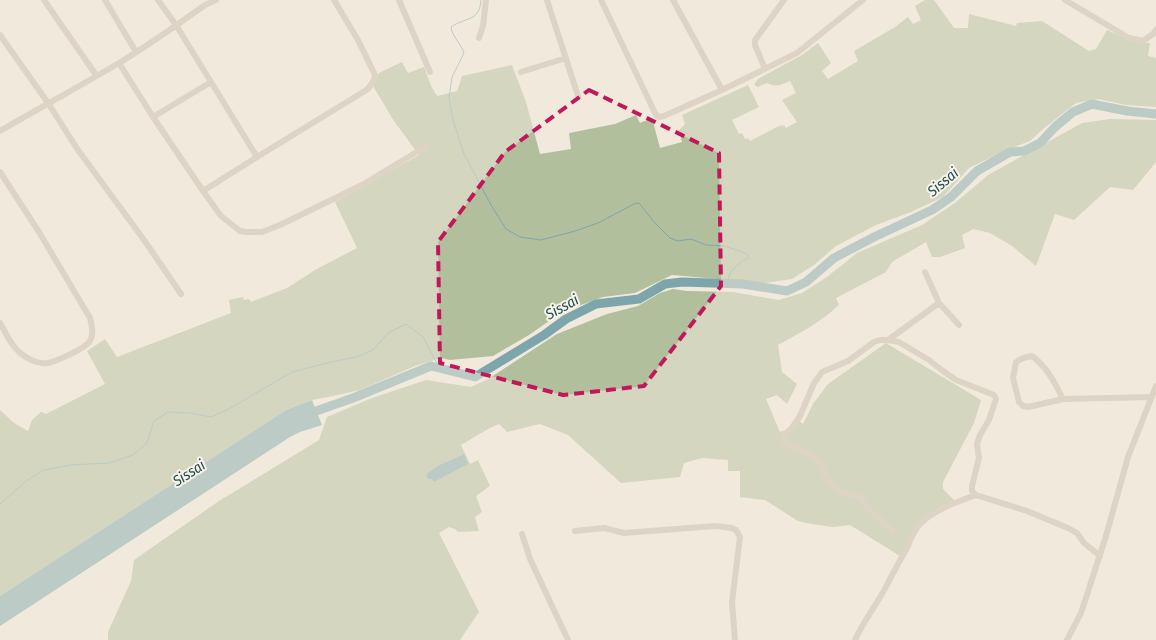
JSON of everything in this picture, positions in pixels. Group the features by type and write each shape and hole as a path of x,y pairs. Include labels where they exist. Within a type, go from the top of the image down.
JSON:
{"street":[{"path":"44,0 96,75"},
{"path":"105,0 136,52"},
{"path":"158,0 176,25 258,157"},
{"path":"0,131 119,63 205,5 216,0"},
{"path":"203,192 368,89 375,75 358,40 334,0"},
{"path":"399,0 430,72"},
{"path":"479,38 483,26 486,0"},
{"path":"548,0 578,96"},
{"path":"601,0 657,117 664,116 722,90 797,52 863,0"},
{"path":"765,69 755,45 755,40 784,0"},
{"path":"1065,0 1129,38 1143,41 1156,30"},
{"path":"675,1 722,90"},
{"path":"0,35 48,103 78,150 181,294"},
{"path":"521,72 566,58"},
{"path":"119,63 153,118 203,192 221,216 240,231 262,232 280,225 362,185 425,147"},
{"path":"153,118 211,82"},
{"path":"0,172 39,232 90,318 92,333 89,342 84,348 48,363 39,362 24,356 15,348 0,323"},
{"path":"925,272 940,303 959,325"},
{"path":"888,340 940,303"},
{"path":"892,531 874,515 859,496 837,490 828,479 818,460 796,447 786,444 784,437 800,416 814,383 822,372 848,361 874,342 880,340 899,342 913,349 956,380 995,396 996,399 989,420 977,444 979,458 972,486 972,491 976,495 1014,506 1068,528 1076,533 1084,543 1100,556"},
{"path":"1063,399 1050,374 1040,362 1032,356 1016,362 1013,378 1019,402 1022,406 1028,407 1063,399 1151,398"},
{"path":"1067,640 1081,613 1100,556 1128,457 1156,386"},
{"path":"855,640 888,584 919,525 938,511 976,495"},
{"path":"575,531 604,528 624,533 715,526 736,530 740,537 732,602 735,640"},
{"path":"522,534 530,559 568,640"}],"highlighted area":[{"path":"589,90 719,153 721,286 644,386 563,395 440,363 438,242 505,152"}],"green space":[{"path":"925,0 934,0 954,28 968,28 969,14 1016,26 1017,23 1042,21 1089,51 1096,49 1107,30 1134,42 1150,43 1148,56 1156,58 1156,107 1126,105 1098,99 1076,103 1030,141 969,168 943,197 911,212 876,225 836,246 814,265 792,279 765,283 672,275 635,293 603,297 562,312 529,335 493,356 450,360 441,358 415,366 360,390 312,400 286,410 0,596 0,410 14,423 28,431 32,420 41,412 46,414 105,384 87,351 105,339 117,357 231,313 229,300 243,297 244,300 249,299 251,302 287,288 315,270 357,248 335,202 419,155 394,121 373,86 379,73 402,62 408,73 424,67 437,96 457,91 462,76 512,65 526,102 540,154 571,149 569,133 615,124 636,115 640,123 652,118 660,148 682,142 679,130 685,124 682,115 748,85 759,107 732,120 739,134 742,133 745,139 748,138 750,141 781,125 784,125 786,128 797,122 782,100 796,93 790,81 776,86 767,83 758,87 754,85 758,79 802,55 818,43 831,63 822,71 828,79 858,61 854,51 895,27 908,17 913,24 921,20 915,6"},
{"path":"1110,119 1156,120 1156,162 1133,190 1110,187 1074,220 1055,214 1036,266 1012,246 990,233 973,229 962,235 965,248 940,257 932,257 926,242 892,262 886,272 836,298 839,305 825,317 778,345 782,372 797,384 787,404 777,395 766,399 780,432 793,428 799,421 803,424 813,404 828,384 886,343 981,400 974,423 943,482 943,489 955,501 917,524 900,556 850,525 833,527 798,521 765,500 740,497 740,471 728,471 728,460 702,458 684,463 680,477 621,483 568,435 540,424 507,432 499,424 461,445 470,464 478,460 490,486 476,496 482,512 475,517 479,531 458,532 449,527 439,533 479,612 460,640 108,640 108,632 131,581 134,560 219,501 319,440 327,417 372,398 426,380 471,387 488,379 557,334 607,314 638,306 660,293 673,289 733,292 779,300 802,293 827,277 857,253 922,225 955,203 988,175 1082,123","holes":["464,454 450,473 434,482 426,474 437,466"]}],"water":[{"path":"312,400 322,425 290,437 0,626 0,596 286,410"},
{"path":"464,454 468,464 434,482 428,479 426,474 437,466"}],"waterway":[{"path":"481,0 480,7 475,16 451,27 464,53 452,77 449,98 453,120 464,154 506,229 520,237 541,240 598,223 639,203 670,238 678,241 691,239 706,245 724,246 748,255 748,258 737,265 732,271 727,283"},
{"name":"Sissai","path":"305,415 353,398 431,366 475,377 544,335 566,319 596,304 639,299 665,284 682,282 743,284 787,291 806,282 834,258 932,210 951,197 977,171 1010,152 1024,151 1040,143 1073,112 1092,104 1127,111 1156,114"},
{"path":"0,504 26,481 44,470 71,465 109,463 133,455 147,443 154,421 168,412 190,413 211,417 229,409 292,372 356,357 373,350 388,333 406,324 423,337 440,369"}]}
